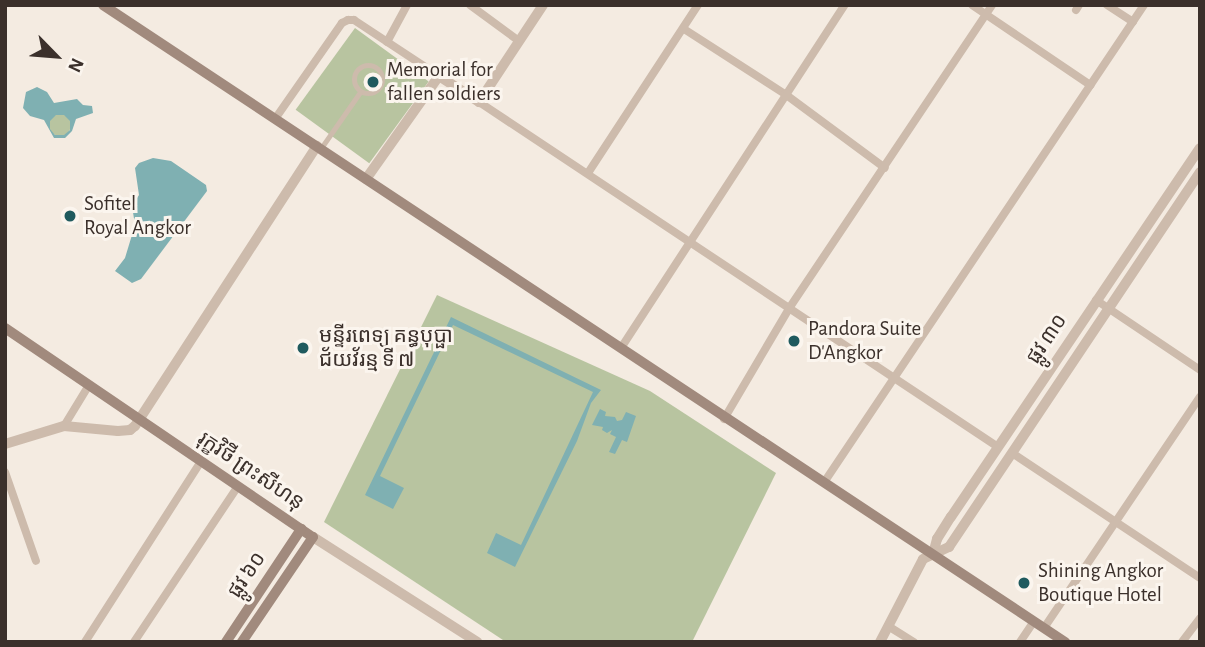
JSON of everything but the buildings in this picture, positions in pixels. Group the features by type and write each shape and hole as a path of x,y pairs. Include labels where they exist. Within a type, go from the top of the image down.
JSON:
{"main road":[{"path":"103,5 724,419 825,481 1065,642"},
{"name":"រុក្ខវិថី ព្រះសីហនុ","path":"5,328 313,537"},
{"name":"ផ្លូវ ៦០","path":"226,642 301,529"},
{"name":"ផ្លូវ ៦០","path":"242,642 313,537"}],"street":[{"path":"387,42 407,5"},
{"path":"470,5 519,41"},
{"path":"479,102 543,5"},
{"path":"588,173 698,5"},
{"path":"621,348 689,240 845,5"},
{"path":"972,5 1090,85"},
{"path":"724,419 790,307 886,169 992,5"},
{"path":"1107,5 1133,22"},
{"path":"825,481 1144,5"},
{"path":"275,119 342,23 354,20 998,447"},
{"path":"684,29 785,94 886,169"},
{"path":"364,65 374,66 382,77 381,85 373,93 360,92 355,85 356,71 364,65"},
{"path":"366,178 439,76"},
{"path":"5,444 64,426 130,430 319,147 360,92"},
{"name":"ផ្លូវ ៣០","path":"933,554 937,538 1200,148"},
{"name":"ផ្លូវ ៣០","path":"880,642 923,559 949,546 1200,172"},
{"path":"1096,300 1200,370"},
{"path":"64,426 89,386"},
{"path":"1044,628 1200,397"},
{"path":"1012,453 1200,578"},
{"path":"85,642 201,461"},
{"path":"5,472 36,561"},
{"path":"134,642 238,486"},
{"name":"រុក្ខវិថី ព្រះសីហនុ","path":"313,537 477,642"},
{"path":"1182,642 1200,618"},
{"path":"1020,642 1034,621"},
{"path":"888,626 914,642"}],"green space":[{"path":"355,28 429,81 369,163 296,110"},
{"path":"60,114 68,117 71,125 68,133 60,136 52,133 49,125 52,117"},
{"path":"437,295 650,391 776,473 692,642 506,642 324,522"}],"water":[{"path":"37,87 47,92 54,103 77,99 83,105 92,106 93,113 76,119 72,131 65,138 54,138 44,120 30,116 23,108 26,92","holes":["56,115 64,115 70,121 70,130 64,135 55,135 50,129 50,121"]},
{"path":"153,158 171,161 206,185 207,191 141,279 132,283 115,271 125,258 135,225 132,206 139,195 135,168 139,163"},
{"path":"451,317 601,390 591,403 577,441 515,567 487,553 496,533 521,545 593,392 453,325 380,476 404,488 393,509 365,495"},
{"path":"600,409 606,412 605,416 615,417 617,421 622,420 626,412 636,416 627,442 622,440 615,454 609,452 616,437 610,434 612,430 607,433 602,430 603,427 592,425"}],"place":[{"name":"Memorial for fallen soldiers","path":"373,82"},
{"name":"Sofitel Royal Angkor","path":"70,216"},
{"name":"Pandora Suite D'Angkor","path":"794,341"},
{"name":"មន្ទីរពេទ្យ គន្ធបុប្ផា ជ័យវ័រន្ម ទី ៧","path":"303,348"},
{"name":"Shining Angkor Boutique Hotel","path":"1024,583"}]}
